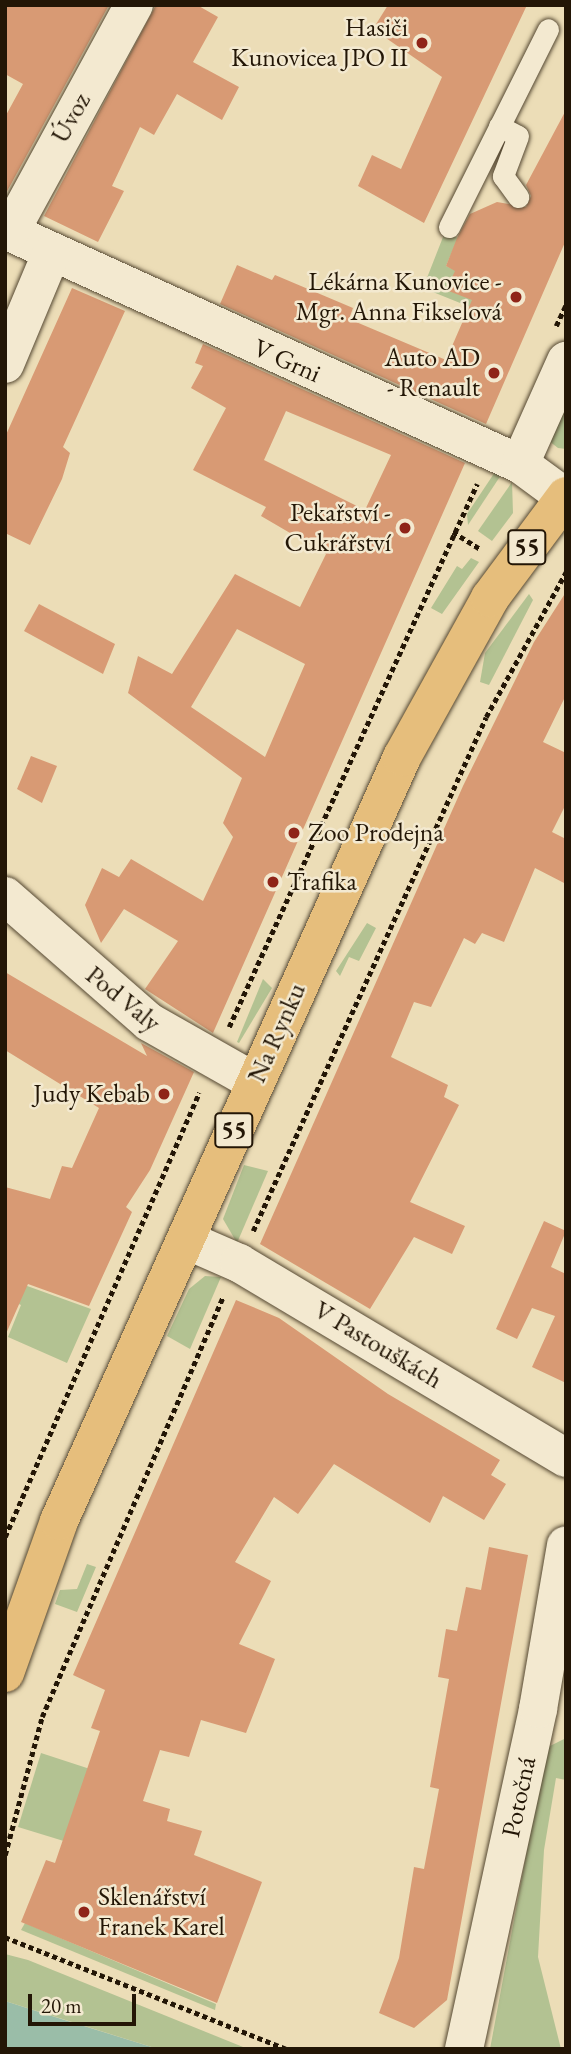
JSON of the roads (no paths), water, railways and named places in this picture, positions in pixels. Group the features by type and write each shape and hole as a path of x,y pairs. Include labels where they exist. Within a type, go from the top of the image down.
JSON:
{"main road":[{"name":"Na Rynku","path":"5,1673 59,1521 428,705 490,598 565,497"}],"street":[{"name":"Úvoz","path":"8,231 134,5"},
{"name":"V Grni","path":"8,231 51,254 508,459 565,497"},
{"path":"5,364 51,254"},
{"path":"508,459 559,348"},
{"name":"Pod Valy","path":"5,896 149,1022 214,1061 256,1082"},
{"name":"V Pastouškách","path":"186,1240 239,1263 566,1458"},
{"name":"Potočná","path":"464,2049 552,1712 566,1545"}],"lane":[{"path":"449,227 548,29"},
{"path":"499,126 518,136 503,176 518,197"}],"place":[{"name":"Hasiči Kunovicea JPO II","path":"422,43"},
{"name":"Lékárna Kunovice - Mgr. Anna Fikselová","path":"516,297"},
{"name":"Auto AD - Renault","path":"494,373"},
{"name":"Pekařství - Cukrářství","path":"405,528"},
{"name":"Zoo Prodejna","path":"294,833"},
{"name":"Trafika","path":"273,882"},
{"name":"Judy Kebab","path":"164,1094"},
{"name":"Sklenářství Franek Karel","path":"84,1912"}]}
